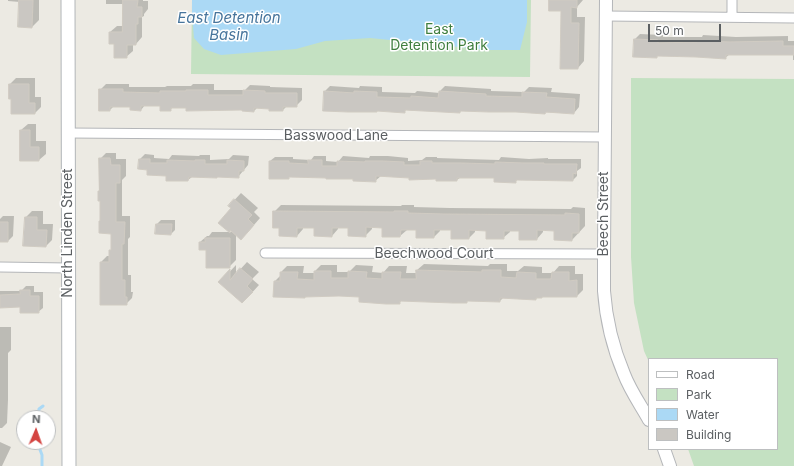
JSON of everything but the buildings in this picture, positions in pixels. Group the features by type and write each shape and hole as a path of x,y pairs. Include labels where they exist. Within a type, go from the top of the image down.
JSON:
{"main road":[{"name":"North Linden Street","path":"68,0 69,466"}],"street":[{"name":"Beech Street","path":"606,0 604,292 613,344 633,394 648,418"},
{"path":"732,0 732,18"},
{"path":"606,16 794,18"},
{"name":"Basswood Lane","path":"68,134 605,137"},
{"name":"Beechwood Court","path":"265,253 604,254"},
{"path":"0,267 68,268"},
{"path":"664,450 670,466"}],"green space":[{"name":"East Detention Basin","path":"192,0 531,0 530,77 191,74"},
{"path":"631,78 794,79 794,466 694,466 688,450 778,450 778,358 648,358 648,360 644,351 634,303 631,257"}],"water":[{"name":"East Detention Basin","path":"192,0 527,0 527,22 520,50 489,50 370,38 325,41 296,49 221,55 204,49 194,38"}],"waterway":[{"path":"39,410 43,406"},
{"path":"40,450 42,455 42,466"}],"park label":[{"name":"East Detention Park","path":"439,38"}]}
